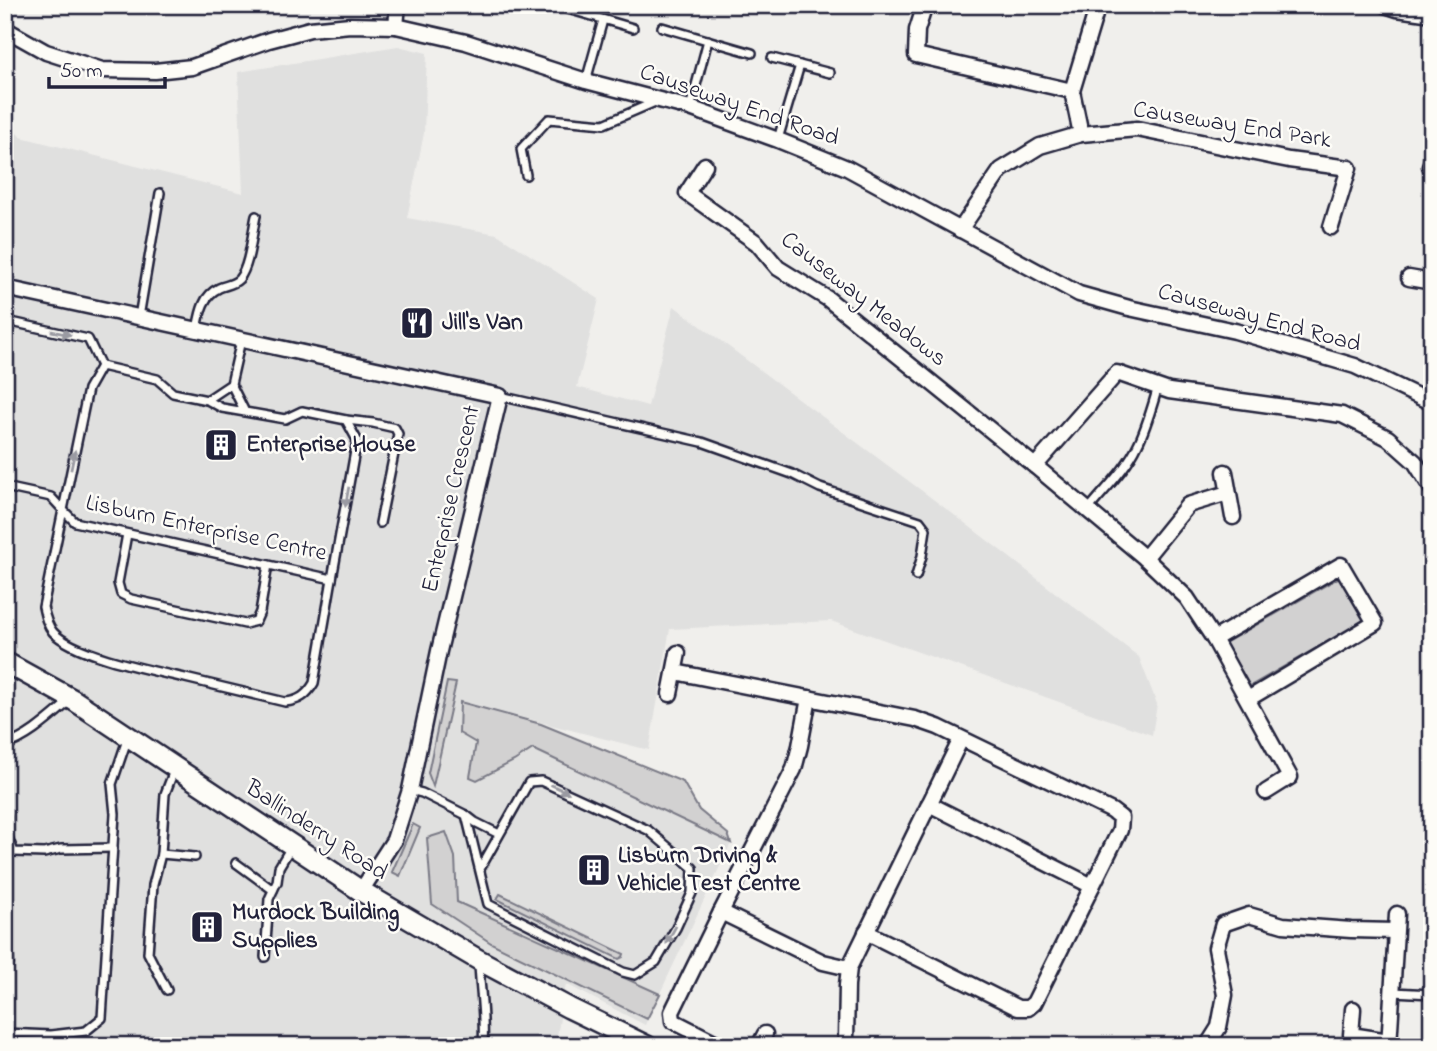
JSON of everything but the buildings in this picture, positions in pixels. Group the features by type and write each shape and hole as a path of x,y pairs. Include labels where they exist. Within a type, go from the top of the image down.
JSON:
{"main road":[{"name":"Ballinderry Road","path":"5,662 72,699 361,891 618,1039 647,1046"}],"street":[{"path":"396,26 398,5"},
{"path":"925,5 917,30 916,55 1072,91"},
{"path":"1081,134 1072,91 1098,5"},
{"path":"1385,5 1432,14"},
{"name":"Causeway End Road","path":"5,29 46,52 102,70 155,71 192,67 310,29 350,25 396,26 466,42 586,81 690,108 847,168 1079,294 1235,331 1355,366 1432,403"},
{"name":"Causeway End Park","path":"960,230 1001,170 1040,146 1081,134 1137,129 1289,160 1349,168 1331,227"},
{"name":"Causeway Meadows","path":"705,165 687,193 757,243 778,268 828,299 1035,466 1145,558 1187,597 1214,639 1290,777 1266,792"},
{"path":"1409,278 1432,282"},
{"name":"Enterprise Crescent","path":"5,288 500,397 439,651 410,790 394,840 361,891"},
{"path":"1035,466 1117,373 1169,391 1342,415 1388,438 1415,462 1432,489"},
{"path":"1225,472 1233,517"},
{"path":"1145,558 1188,505 1228,493"},
{"path":"1214,639 1341,565 1375,623 1248,699"},
{"path":"670,694 678,653"},
{"path":"675,672 915,719 938,727 1112,811 1121,818 1120,830 1034,1003 1028,1008 1017,1008 866,932"},
{"path":"722,1046 673,1021 672,1013 794,769 809,698"},
{"path":"844,1046 849,968 961,739"},
{"path":"929,804 1092,886"},
{"path":"721,912 823,962 849,968"},
{"path":"1353,1009 1351,1035 1389,1043 1397,914"},
{"path":"1206,1046 1220,1027 1225,995 1216,948 1223,924 1249,915 1283,925 1395,931"}],"lane":[{"path":"554,5 633,28"},
{"path":"586,81 603,20"},
{"path":"662,26 752,53"},
{"path":"690,108 708,40"},
{"path":"772,58 830,73"},
{"path":"778,140 800,65"},
{"path":"526,175 521,149 549,119 604,124 659,100"},
{"path":"139,318 160,193"},
{"path":"197,330 205,301 219,288 232,285 245,267 256,216"},
{"path":"5,323 7,321 88,339 101,366 157,379 173,393 208,400 222,408 285,419 302,411 395,428 398,434 380,523"},
{"path":"241,340 231,384 245,412"},
{"name":"Lisburn Enterprise Centre","path":"63,510 88,389 101,366"},
{"path":"208,400 231,384"},
{"path":"1088,510 1137,446 1158,387"},
{"path":"500,397 702,442 792,474 820,488 920,521 926,529 916,576"},
{"name":"Lisburn Enterprise Centre","path":"5,487 51,497 75,522 332,579 357,440 346,420"},
{"path":"63,510 43,607 47,623 53,633 71,644 127,665 285,702 296,701 310,690 314,683 332,579"},
{"path":"127,534 118,583 121,594 131,599 245,624 256,621 260,612 268,565"},
{"path":"5,745 14,743 41,725 72,699"},
{"path":"5,1033 51,1035 86,1031 103,1018 115,814 112,784 128,737"},
{"path":"167,990 148,953 153,885 161,854 165,794 176,767"},
{"path":"466,815 488,904 623,972 635,975 656,962 692,893 693,868 648,830 541,780 529,782 480,869"},
{"path":"410,790 422,793 499,834"},
{"path":"6,816 6,833 14,852 44,853 61,849 113,848"},
{"path":"265,957 269,898 277,882 279,867 291,846"},
{"path":"161,854 195,857"},
{"path":"236,863 273,890"},
{"path":"5,927 9,963"},
{"path":"479,960 483,1046"},
{"path":"1392,992 1432,994"}],"shaded area":[{"path":"398,46 427,53 424,133 407,218 497,234 599,299 577,387 648,406 674,306 961,520 1139,657 1157,704 1152,735 831,621 670,629 649,750 512,715 506,736 731,843 645,1025 566,984 557,1036 558,1046 5,1046 5,122 21,137 243,193 238,72"},
{"path":"1340,577 1365,620 1250,686 1225,643"},
{"path":"447,682 456,683 433,786 428,773"},
{"path":"460,702 541,724 683,782 699,810 728,834 731,843 533,749 477,780 470,777 476,743 459,733"},
{"path":"413,824 420,828 400,876 392,872"},
{"path":"446,832 455,857 457,902 660,994 647,1019 491,943 432,904 427,838"},
{"path":"500,894 624,954 623,957 619,959 497,899"}],"place":[{"name":"Jill's Van","path":"417,323"},
{"name":"Enterprise House","path":"221,445"},
{"name":"Lisburn Driving & Vehicle Test Centre","path":"594,870"},
{"name":"Murdock Building Supplies","path":"207,927"}]}
